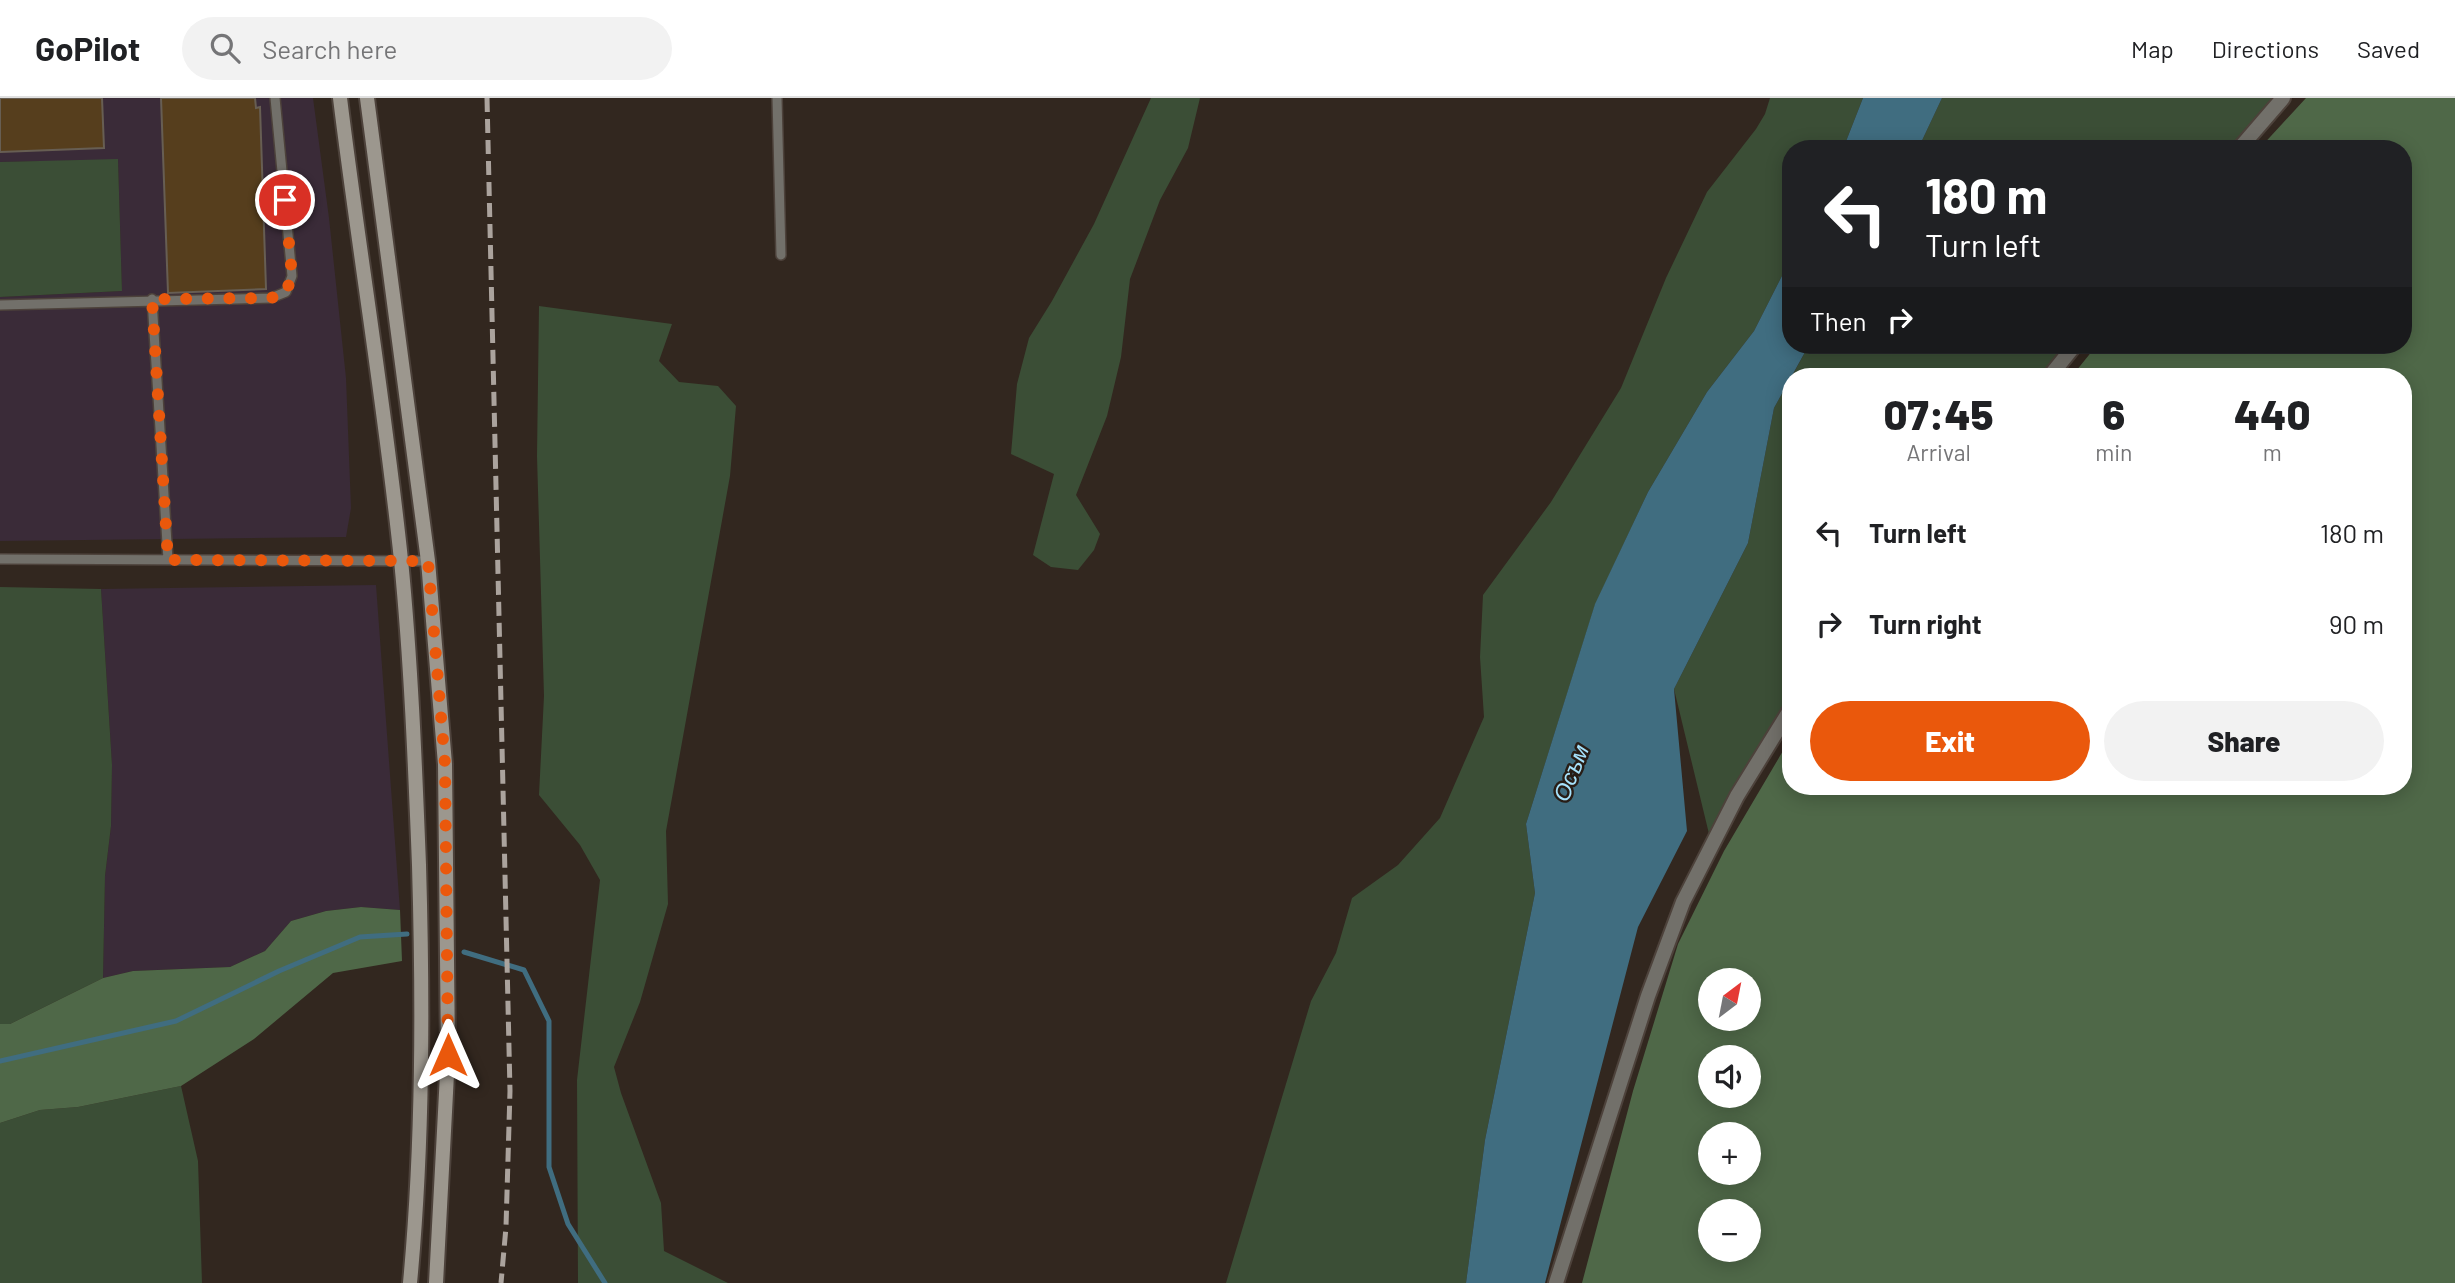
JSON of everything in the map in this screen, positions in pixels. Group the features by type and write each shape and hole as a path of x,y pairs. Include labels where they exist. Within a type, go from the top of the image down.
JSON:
{"main road":[{"path":"340,98 401,561 415,764 422,1050 410,1283"},
{"path":"367,98 428,561 444,751 448,1055 436,1283"}],"street":[{"path":"2247,140 2283,98"},
{"path":"2056,368 2068,354"},
{"path":"1556,1283 1647,996 1683,902 1737,796 1782,723"}],"lane":[{"path":"0,304 271,298 286,292 292,276 275,98"},
{"path":"777,98 781,255"},
{"path":"152,299 168,560"},
{"path":"0,559 428,561"}],"shaded area":[{"path":"0,98 313,98 346,378 351,508 346,537 0,541 0,297 122,291 118,160 0,162"},
{"path":"376,585 400,910 361,907 326,911 291,921 265,951 230,967 133,971 103,978 105,876 111,826 112,765 101,589"}],"green space":[{"path":"1151,98 1200,98 1188,148 1160,200 1130,279 1121,357 1107,416 1076,495 1100,534 1094,550 1078,570 1051,567 1033,555 1054,474 1011,454 1017,384 1029,338 1094,224"},
{"path":"1770,98 1863,98 1847,140 1782,140 1782,276 1754,331 1707,392 1648,492 1595,605 1526,824 1535,893 1485,1140 1466,1283 1226,1283 1311,1001 1336,953 1352,898 1398,865 1440,818 1484,717 1480,657 1483,595 1551,502 1621,388 1666,278 1707,192 1765,114"},
{"path":"1942,98 2283,98 2246,140 1922,140"},
{"path":"2306,98 2455,98 2455,1283 1582,1283 1633,1091 1678,944 1724,851 1782,753 1782,795 2412,795 2412,368 2078,368 2090,354 2412,354 2412,140 2267,140"},
{"path":"118,159 122,291 0,297 0,162"},
{"path":"539,306 672,324 659,361 679,382 718,386 736,406 730,476 666,831 668,904 640,1002 614,1067 661,1203 664,1251 728,1283 578,1283 577,1080 600,880 580,845 539,795 544,696 537,456"},
{"path":"1804,354 2068,354 2057,368 1796,368"},
{"path":"1782,394 1782,716 1710,838 1674,689 1748,543 1774,408"},
{"path":"0,587 101,589 112,765 111,826 105,876 103,978 10,1024 0,1024"},
{"path":"361,907 400,910 402,961 333,973 254,1039 181,1086 78,1107 40,1110 0,1123 0,1024 10,1024 103,978 133,971 230,967 265,951 291,921 326,911"},
{"path":"181,1086 198,1161 202,1283 0,1283 0,1123 40,1110 78,1107"}],"water":[{"path":"1863,98 1942,98 1922,140 1847,140"},
{"name":"Осъм","path":"1782,276 1782,354 1804,354 1796,368 1782,368 1782,394 1774,408 1748,543 1674,689 1687,831 1638,927 1545,1283 1466,1283 1485,1140 1535,893 1526,824 1595,604 1648,492 1707,392 1754,331"}],"building":[{"path":"0,98 102,98 104,148 0,152"},
{"path":"161,98 255,98 256,108 260,107 266,289 168,293"}],"waterway":[{"path":"0,1061 176,1021 279,971 360,937 407,934"},
{"path":"464,952 524,970 549,1021 549,1167 568,1224 605,1283"}],"railway":[{"path":"487,98 510,1091 506,1227 501,1283"}],"route":[{"path":"285,200 292,276 286,292 271,298 152,299 168,560 428,561 445,764 448,1055"}]}
